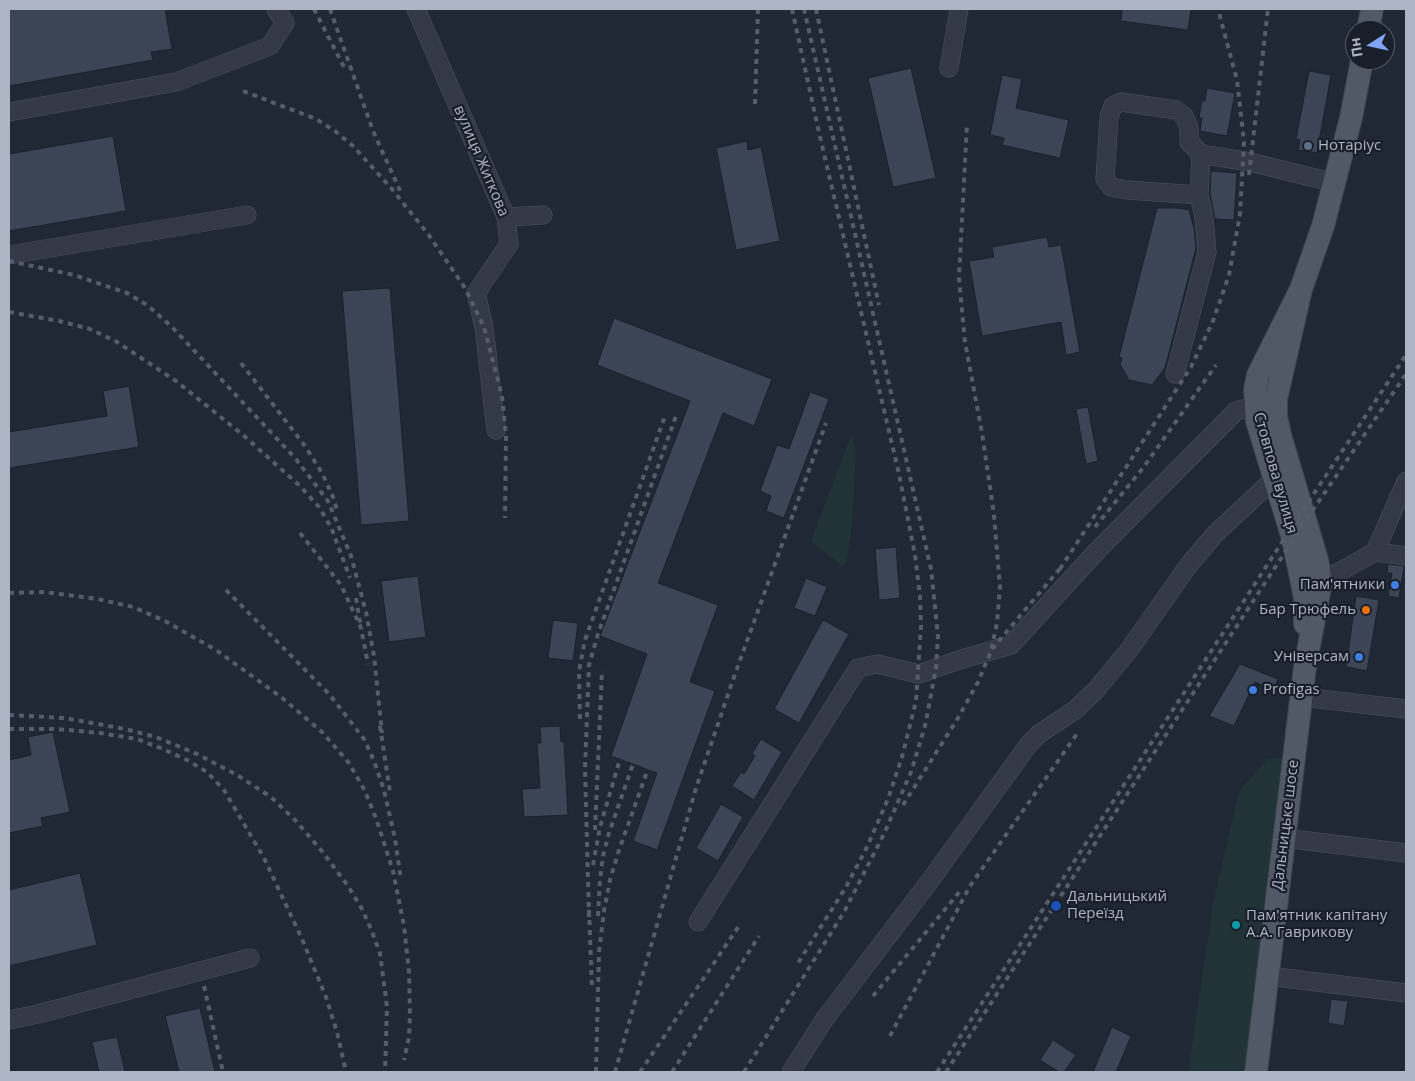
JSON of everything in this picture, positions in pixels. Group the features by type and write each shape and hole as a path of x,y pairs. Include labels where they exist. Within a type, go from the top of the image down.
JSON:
{"main road":[{"name":"Стовпова вулиця","path":"1321,582 1317,560 1280,435 1276,416 1276,399 1301,289 1323,226 1335,182 1351,118 1360,70"},
{"name":"Стовпова вулиця","path":"1301,289 1258,375 1255,390 1255,406 1263,442 1294,539 1305,598 1305,667"},
{"path":"1305,667 1321,582"},
{"name":"Дальницьке шосе","path":"1256,1072 1305,667"}],"street":[{"path":"9,112 176,82 270,46 285,23 276,9"},
{"name":"вулиця Житкова","path":"416,9 506,217 509,244 476,293 484,327 496,430"},
{"path":"949,68 959,9"},
{"path":"1198,195 1127,190 1111,187 1105,179 1109,117 1113,106 1121,102 1176,110 1184,116 1189,128 1190,142 1201,154 1250,162 1335,182"},
{"path":"1175,374 1207,252 1204,217 1198,195 1201,154"},
{"path":"9,254 247,215"},
{"path":"506,217 543,215"},
{"path":"698,922 858,668 878,664 919,674 1011,645 1095,554 1236,411 1255,406"},
{"path":"791,1072 824,1020 929,882 1029,744 1039,734 1075,710 1096,690 1129,650 1188,566 1215,534 1275,478"},
{"path":"1375,552 1406,481"},
{"path":"1321,582 1375,552 1406,556"},
{"path":"1302,697 1406,710"},
{"path":"1284,838 1406,853"},
{"path":"9,1020 250,958"},
{"path":"1268,976 1406,993"}],"shaded area":[{"path":"852,433 856,452 851,535 846,563 842,566 812,542 812,538"},
{"path":"1269,758 1282,758 1246,1072 1188,1072 1213,904 1239,791"}],"building":[{"path":"9,9 165,9 172,49 151,52 153,60 9,86"},
{"path":"1122,9 1191,9 1188,30 1121,21"},
{"path":"911,68 936,178 893,187 868,78"},
{"path":"1309,71 1331,75 1317,153 1298,150 1300,140 1296,139"},
{"path":"1002,75 1022,79 1016,108 1069,120 1060,158 1002,145 1004,138 990,135"},
{"path":"1207,88 1235,93 1227,136 1200,131 1202,118 1199,118 1202,100 1205,101"},
{"path":"113,136 126,211 9,231 9,154"},
{"path":"747,141 748,150 761,147 780,241 736,250 716,148"},
{"path":"1211,171 1237,173 1234,220 1215,219 1210,194"},
{"path":"1157,208 1189,210 1194,228 1196,248 1165,368 1152,385 1129,380 1120,364 1122,358 1119,357"},
{"path":"1047,237 1049,247 1061,245 1080,352 1066,355 1061,322 982,336 969,261 994,257 992,247"},
{"path":"390,288 409,521 361,525 342,291"},
{"path":"614,318 772,379 754,426 723,413 658,583 718,605 690,682 715,691 657,850 633,841 657,773 611,756 647,654 600,636 690,401 597,365"},
{"path":"129,386 139,447 9,468 9,432 107,416 103,391"},
{"path":"810,392 829,399 784,518 766,511 771,496 760,491 777,445 789,449"},
{"path":"1088,407 1098,461 1086,464 1076,409"},
{"path":"896,547 900,598 879,600 875,549"},
{"name":"Пам'ятники","path":"1388,564 1404,566 1399,598 1388,596 1392,573 1387,573"},
{"path":"418,576 426,637 389,642 381,581"},
{"path":"806,578 827,587 815,616 794,608"},
{"path":"1356,596 1379,600 1367,671 1346,667"},
{"path":"553,620 578,623 573,661 548,658"},
{"path":"823,620 849,634 799,723 774,709"},
{"path":"1240,664 1278,679 1274,690 1255,682 1234,726 1209,716"},
{"path":"560,726 561,742 564,741 568,815 524,817 522,789 540,788 537,743 541,743 540,727"},
{"path":"53,732 70,812 41,818 43,826 9,833 9,760 31,755 28,737"},
{"path":"761,739 782,752 754,800 732,786 741,772 744,774 755,756 752,754"},
{"path":"721,804 743,817 718,861 696,848"},
{"path":"80,873 97,945 9,966 9,890"},
{"path":"1331,999 1348,1001 1344,1026 1328,1023"},
{"path":"200,1008 215,1072 179,1072 165,1016"},
{"path":"1112,1027 1131,1036 1116,1072 1093,1072"},
{"path":"117,1037 125,1072 99,1072 92,1042"},
{"path":"1053,1040 1076,1055 1064,1072 1059,1072 1040,1060"}],"railway":[{"path":"314,9 345,69"},
{"path":"330,9 373,131 402,195"},
{"path":"755,104 758,9"},
{"path":"792,9 899,474 915,555 920,596 921,626 916,701 902,757 888,799 867,847 846,887 798,963"},
{"path":"744,1072 844,912 884,834 911,772 925,726 936,668 938,636 931,569 804,9"},
{"path":"816,9 879,305"},
{"path":"1060,569 1191,367 1213,321 1229,275 1240,214 1244,142 1237,80 1218,9"},
{"path":"1249,175 1268,9"},
{"path":"243,91 316,119 335,131 353,146 391,188 428,234 465,288 484,327 502,396 506,436 505,518"},
{"path":"903,805 958,718 978,682 991,651 997,623 1000,587 994,515 982,433 965,342 959,278 967,124"},
{"path":"9,261 74,275 127,293 147,305 171,326 295,458 328,501 351,556 366,612 374,656 382,733"},
{"path":"9,312 90,329 117,342 176,381 243,435 300,486 319,507 331,527 350,578"},
{"path":"937,1072 1406,355"},
{"path":"241,363 305,446 322,473 337,510"},
{"path":"1095,527 1143,468 1216,365"},
{"path":"946,1072 1306,520 1406,374"},
{"path":"580,719 579,671 585,640 665,416"},
{"path":"589,917 585,768 589,665 598,634 676,416"},
{"path":"615,1072 696,788 826,423"},
{"path":"300,533 341,585 361,628 368,664"},
{"path":"992,649 1063,565"},
{"path":"226,590 330,695 364,739 384,790 395,839 401,880"},
{"path":"9,593 44,592 98,599 133,607 165,621 216,650 281,697 322,732 349,763 365,791 377,821 393,871 404,926 409,972 410,1015 409,1037 404,1060"},
{"path":"356,598 361,628"},
{"path":"595,830 602,670"},
{"path":"9,715 65,718 156,737 197,754 237,775 271,797 295,820 321,850 348,886 371,929 380,953 387,1007 385,1072"},
{"path":"380,726 390,792"},
{"path":"9,729 57,729 137,739 187,760 207,772 224,790 264,858 302,939 326,997 337,1032 346,1072"},
{"path":"890,1036 970,886 1079,731"},
{"path":"593,865 600,827 620,759"},
{"path":"598,916 603,856 633,764"},
{"path":"596,1072 599,952 604,911 610,880 619,850 648,769"},
{"path":"873,996 961,890"},
{"path":"589,910 592,990"},
{"path":"640,1072 741,923"},
{"path":"672,1072 759,936"},
{"path":"204,986 223,1072"}],"place":[{"name":"Нотаріус","path":"1308,146"},
{"name":"Пам'ятники","path":"1395,585"},
{"name":"Бар Трюфель","path":"1366,610"},
{"name":"Універсам","path":"1359,657"},
{"name":"Profigas","path":"1253,690"},
{"name":"Дальницький Переїзд","path":"1056,906"},
{"name":"Пам'ятник капітану А.А. Гаврикову","path":"1236,925"}]}
